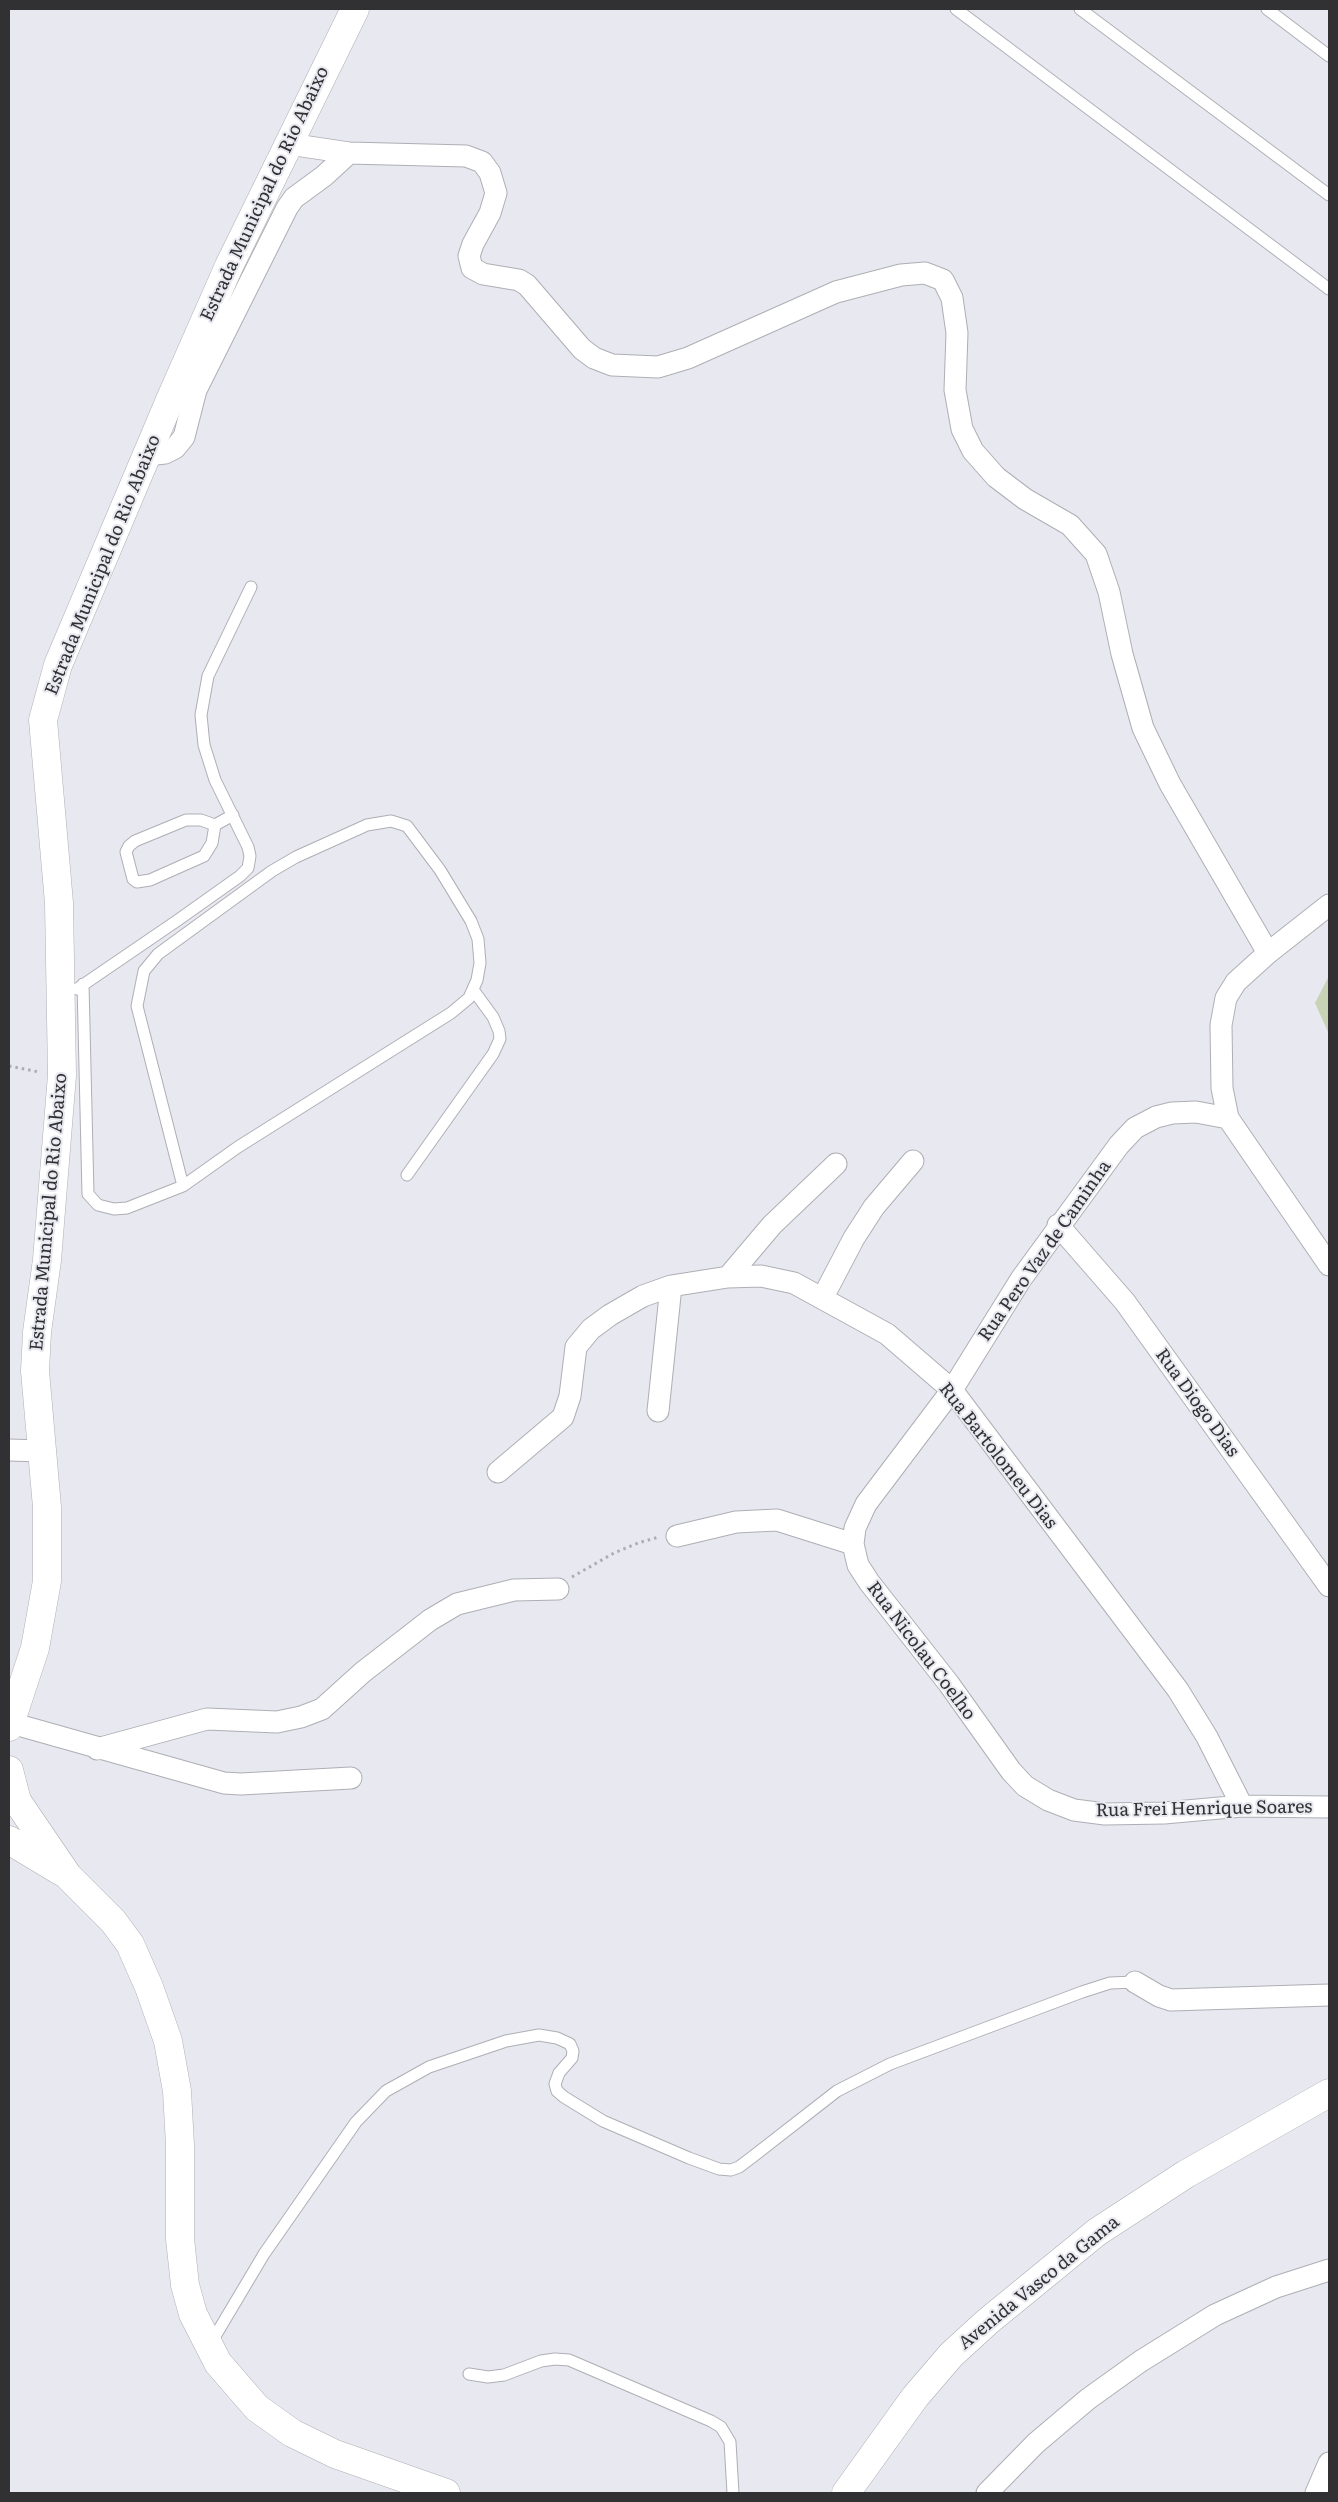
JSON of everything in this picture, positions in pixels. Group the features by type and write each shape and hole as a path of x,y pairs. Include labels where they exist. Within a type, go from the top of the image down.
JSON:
{"street":[{"name":"Estrada Municipal do Rio Abaixo","path":"10,1725 35,1648 47,1580 47,1507 36,1361 47,1260 62,1075 60,903 43,720 58,665 229,266 355,9"},
{"path":"289,144 349,153 466,156 482,162 490,173 496,193 490,213 473,244 470,256 472,268 482,274 520,280 527,285 582,349 594,358 612,365 658,367 688,358 836,292 901,274 925,273 943,280 952,298 957,333 955,390 962,429 973,451 996,477 1025,499 1070,525 1096,554 1109,592 1122,654 1143,728 1170,784 1268,953"},
{"path":"147,455 164,453 180,444 184,437 196,390 287,208 294,198 324,176 349,153"},
{"path":"1329,905 1268,953 1236,982 1226,998 1221,1025 1222,1088 1228,1118 1329,1265"},
{"name":"Rua Pero Vaz de Caminha","path":"852,1544 855,1528 866,1504 952,1390 1021,1279 1058,1225 1119,1145 1135,1128 1156,1117 1172,1113 1196,1112 1228,1118"},
{"path":"823,1297 854,1238 874,1207 913,1161"},
{"path":"728,1277 772,1225 836,1164"},
{"name":"Rua Diogo Dias","path":"1058,1225 1125,1302 1329,1586"},
{"name":"Rua Bartolomeu Dias","path":"498,1472 563,1417 570,1396 576,1347 591,1329 610,1315 642,1296 671,1286 728,1277 762,1276 794,1283 823,1297 887,1334 952,1390 1178,1690 1207,1737 1242,1806"},
{"path":"658,1411 671,1286"},
{"path":"9,1450 42,1451"},
{"path":"677,1536 736,1522 777,1520 852,1544"},
{"name":"Rua Nicolau Coelho","path":"852,1544 858,1566 869,1582 949,1684 1010,1771 1025,1786"},
{"path":"97,1748 206,1719 277,1722 301,1717 322,1709 370,1666 430,1620 457,1604 514,1590 558,1589"},
{"path":"10,1725 224,1782 241,1784 351,1778"},
{"path":"9,1770 13,1810 68,1876 113,1921 130,1944 149,1987 168,2041 177,2091 180,2145 180,2240 185,2285 193,2314 209,2347 237,2387 257,2408 292,2433 335,2454 446,2493"},
{"name":"Rua Frei Henrique Soares","path":"1025,1786 1048,1800 1074,1810 1105,1814 1164,1813 1242,1806 1329,1807"},
{"path":"9,1840 68,1876"},
{"path":"1135,1982 1159,1996 1172,2000 1329,1995"},
{"name":"Avenida Vasco da Gama","path":"846,2493 915,2397 951,2355 987,2322 1098,2232 1186,2174 1329,2093"},
{"path":"987,2493 1036,2443 1088,2399 1141,2361 1215,2315 1276,2287 1329,2270"},
{"path":"1316,2493 1329,2463"}],"lane":[{"path":"956,9 1329,290"},
{"path":"1080,9 1329,195"},
{"path":"1267,9 1329,56"},
{"path":"61,1000 217,892 248,868 250,856 248,847 215,780 204,745 201,715 208,676 252,587"},
{"path":"215,825 232,815"},
{"path":"186,820 202,820 215,825 212,843 204,856 150,880 137,882 133,879 126,852 135,841 186,820"},
{"path":"84,984 88,1194 98,1205 114,1209 127,1208 183,1186 238,1147 451,1013 474,990 480,963 478,939 471,921 440,870 407,826 390,821 367,825 296,857 272,871 158,954 144,971 137,1006 183,1186"},
{"path":"407,1175 492,1054 500,1039 499,1031 492,1017 474,990"},
{"path":"209,2347 264,2254 356,2122 386,2091 429,2067 482,2048 524,2037 539,2035 557,2038 570,2044 573,2051 572,2058 557,2076 555,2084 557,2091 564,2097 604,2121 689,2158 720,2169 731,2170 739,2167 838,2091 882,2068 1082,1992 1110,1983 1135,1982"},
{"path":"469,2374 488,2377 504,2375 541,2361 569,2360 711,2421 721,2427 730,2442 733,2493"}],"path":[{"path":"9,1066 62,1075"},
{"path":"558,1589 572,1576 589,1566 638,1543 660,1537 677,1536"}],"green space":[{"path":"1329,976 1329,1034 1315,1003"}]}
